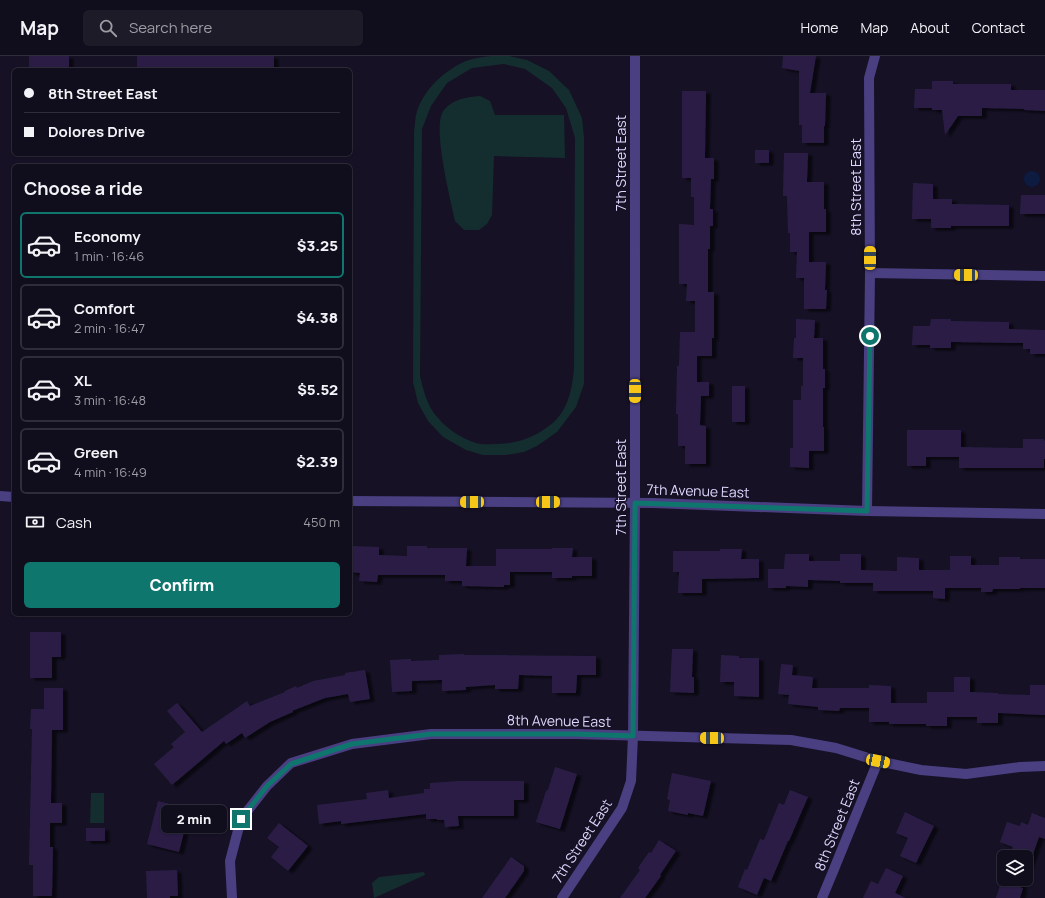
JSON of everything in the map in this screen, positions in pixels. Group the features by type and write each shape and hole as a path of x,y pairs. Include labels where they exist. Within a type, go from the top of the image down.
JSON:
{"street":[{"name":"7th Street East","path":"562,898 622,808 631,781 633,736 635,503 635,56"},
{"name":"8th Street East","path":"867,511 870,273 869,78 875,56"},
{"path":"870,273 1045,276"},
{"path":"0,496 12,497"},
{"name":"7th Avenue East","path":"352,501 635,503 867,511 1045,514"},
{"name":"8th Avenue East","path":"232,898 230,861 241,819 267,786 291,764 352,744 431,734 569,734 791,740 836,748 878,761 921,770 966,774 1020,767 1045,766"},
{"name":"8th Street East","path":"822,898 878,761"}],"green space":[{"path":"491,56 509,56 527,60 549,71 569,90 582,118 584,137 584,384 576,407 557,432 537,446 524,452 506,455 483,455 466,450 443,437 428,421 418,403 413,382 414,132 416,113 430,87 443,75 466,61","holes":["504,64 525,69 552,88 566,108 575,138 574,369 571,390 567,403 556,420 540,432 516,442 481,444 471,441 456,433 438,418 429,404 420,376 422,129 431,106 447,83 472,68"]},
{"path":"480,96 490,101 495,115 564,115 565,158 494,156 492,215 487,224 479,230 464,230 455,221 446,181 441,146 441,118 444,110 452,103 465,98"},
{"path":"91,793 104,793 104,823 90,823"},
{"path":"424,872 425,875 374,898 372,883 379,877"}],"water":[{"path":"1029,171 1035,171 1040,176 1038,185 1035,187 1029,187 1024,182 1024,176"}],"building":[{"path":"29,56 69,56 69,68 29,68"},
{"path":"137,56 274,56 274,68 137,68"},
{"path":"783,56 816,56 810,93 826,93 824,143 802,143 802,125 799,125 799,71 782,68"},
{"path":"932,81 953,81 953,84 1011,84 1011,90 1045,90 1045,111 982,108 982,116 958,116 945,135 942,110 932,110 932,108 914,108 915,89 932,89"},
{"path":"682,91 706,91 705,158 714,158 714,179 711,179 710,209 713,209 713,226 710,226 710,249 708,249 708,292 714,292 714,338 712,338 712,356 697,356 697,382 709,382 709,396 701,396 700,425 706,426 706,464 685,464 685,446 678,446 678,414 676,414 677,366 679,366 680,332 695,332 695,301 686,301 687,284 679,284 679,224 694,225 694,197 691,197 691,178 682,178"},
{"path":"755,150 769,150 769,163 755,163"},
{"path":"784,153 808,153 807,182 824,182 826,232 809,232 809,262 826,262 826,309 804,309 804,278 796,278 797,252 790,252 787,196 783,196"},
{"path":"913,183 933,184 933,199 952,199 952,204 1009,205 1009,226 951,226 951,228 931,228 931,219 912,219"},
{"path":"1021,195 1045,195 1045,214 1020,214"},
{"path":"796,319 815,320 814,338 823,338 823,369 825,369 825,388 823,388 824,451 809,451 809,468 790,467 790,448 793,448 793,400 801,400 801,386 803,386 803,358 793,358 794,338 796,338"},
{"path":"931,319 951,319 951,321 1009,322 1009,329 1045,330 1045,354 1030,354 1030,349 1023,349 1023,343 951,342 951,348 930,348 930,345 912,345 913,326 930,326"},
{"path":"732,386 745,386 745,422 732,422"},
{"path":"907,430 961,430 961,447 1023,448 1023,439 1044,439 1044,468 959,468 959,457 926,457 926,466 907,466"},
{"path":"352,546 379,547 379,555 407,556 407,546 427,546 427,548 467,548 466,566 496,566 496,549 573,548 572,557 592,557 592,576 552,578 552,572 510,572 510,585 504,585 504,587 462,586 462,581 445,581 445,575 378,575 377,582 359,581 360,573 352,572"},
{"path":"720,549 742,549 741,559 759,559 759,578 702,579 702,593 678,593 679,572 673,572 673,551 720,551"},
{"path":"785,554 809,554 809,561 840,561 840,554 861,554 861,570 897,571 897,557 919,558 919,570 950,570 950,556 971,556 971,565 999,565 999,557 1045,559 1045,588 993,589 992,592 981,592 981,588 945,588 945,599 933,598 933,591 873,591 873,583 840,583 840,581 808,580 808,587 786,586 786,588 768,588 768,569 784,569"},
{"path":"30,632 61,632 61,657 52,657 52,678 30,678"},
{"path":"672,649 693,649 692,677 694,677 694,693 670,692"},
{"path":"439,655 596,656 596,675 577,675 576,693 552,693 552,676 519,675 518,689 495,689 495,685 466,687 466,690 442,691 442,680 412,681 412,691 392,692 390,660 439,660"},
{"path":"721,655 739,656 739,658 759,658 759,697 734,696 734,682 720,682"},
{"path":"781,664 793,665 792,675 813,677 812,688 869,688 869,685 891,686 891,703 927,703 927,692 954,692 954,677 970,677 970,692 1030,695 1030,685 1045,685 1045,715 998,713 998,723 977,723 977,717 947,717 947,726 869,722 869,708 840,708 839,711 818,710 818,707 788,704 789,695 778,694"},
{"path":"365,670 370,699 350,702 348,694 325,698 292,711 293,712 270,722 245,738 242,733 226,744 224,741 172,785 154,764 174,747 171,744 185,732 167,711 177,703 202,732 247,701 250,706 296,686 297,688 313,681 345,675 345,673"},
{"path":"44,688 63,688 63,730 52,730 51,803 62,803 62,823 50,823 50,847 53,847 52,896 33,896 33,865 29,865 32,729 30,729 31,709 44,709"},
{"path":"555,767 577,774 560,829 536,822"},
{"path":"672,773 711,781 703,816 668,811 670,800 667,799"},
{"path":"459,781 524,781 524,800 514,800 514,816 458,816 459,826 445,827 444,820 426,819 426,814 341,824 341,821 319,824 317,805 367,799 366,793 388,790 389,798 424,793 424,789 430,789 430,783"},
{"path":"790,790 808,797 771,881 764,878 757,895 738,887 760,839 764,840 779,803 784,805"},
{"path":"158,801 178,806 172,829 184,832 179,852 147,844"},
{"path":"905,812 934,826 916,863 900,856 908,838 896,833"},
{"path":"1032,813 1045,818 1045,839 1039,837 1033,854 1033,850 1012,850 1013,847 1000,842 1007,822 1020,826 1021,822 1028,825"},
{"path":"279,823 308,846 288,871 271,857 279,847 267,838"},
{"path":"86,828 105,828 105,841 86,841"},
{"path":"659,840 676,851 660,875 661,876 645,898 620,898 640,870 638,868 649,852 651,853"},
{"path":"511,857 524,866 524,871 505,898 482,898"},
{"path":"886,868 903,876 895,893 906,898 863,898 871,881 878,884"},
{"path":"177,870 178,896 170,896 170,898 147,898 146,871"},
{"path":"1000,886 1022,886 1021,888 1023,888 1020,898 996,898"}],"route":[{"path":"241,819 267,786 291,764 352,744 431,734 576,734 633,736 635,503 867,511 870,336"}]}
